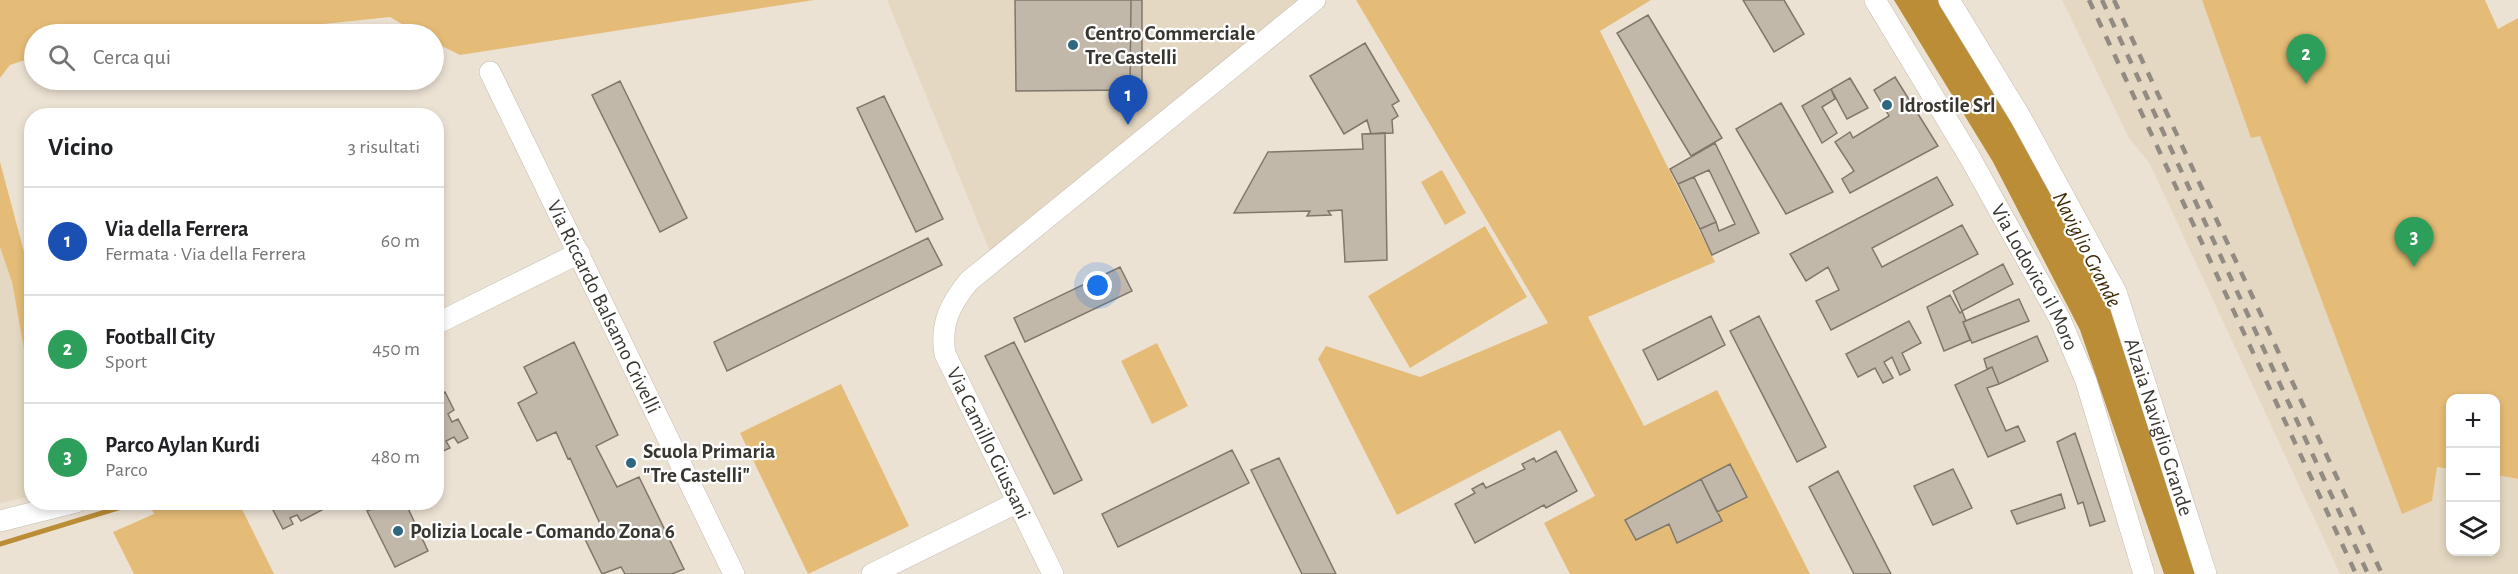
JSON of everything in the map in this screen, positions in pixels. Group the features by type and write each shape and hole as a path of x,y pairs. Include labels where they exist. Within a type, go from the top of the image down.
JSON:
{"street":[{"name":"Via Camillo Giussani","path":"1053,574 945,354 944,324 949,309 969,281 1315,0"},
{"name":"Via Lodovico il Moro","path":"1875,0 1969,156 2060,320 2089,392 2144,574"},
{"name":"Alzaia Naviglio Grande","path":"1949,0 2020,118 2116,292 2206,574"},
{"name":"Via Riccardo Balsamo Crivelli","path":"490,72 734,574"},
{"path":"444,320 579,254"},
{"path":"872,574 1018,502"},
{"path":"0,521 44,510"}],"shaded area":[{"path":"0,0 814,0 460,55 444,47 444,24 402,24 390,17 323,24 24,24 24,60 10,65 0,78"},
{"path":"887,0 1303,0 991,254"},
{"path":"1356,0 1651,0 1600,31 1715,262 1588,317 1644,426 1717,390 1810,574 1570,574 1544,523 1595,496 1560,430 1397,515 1318,359 1326,346 1420,377 1548,323"},
{"path":"1894,0 1941,0 2014,120 2107,295 2196,574 2164,574 2080,330 1993,162"},
{"path":"2062,0 2202,0 2251,138 2260,136 2437,467 2446,468 2446,556 2500,556 2500,476 2518,479 2518,574 2340,574 2150,164 2129,138"},
{"path":"2202,0 2485,0 2498,29 2518,18 2518,479 2500,476 2500,394 2446,394 2446,468 2437,467 2432,501 2402,514 2260,136 2251,138"},
{"path":"0,162 24,252 24,349 12,282 0,247"},
{"path":"1442,170 1466,213 1445,225 1421,182"},
{"path":"1485,226 1527,297 1410,368 1368,296"},
{"path":"0,247 12,282 24,346 24,498 0,503"},
{"path":"1157,343 1188,406 1152,424 1121,361"},
{"path":"841,384 909,526 808,574 740,433"},
{"path":"152,510 242,510 274,574 134,574 113,532 154,514"}],"building":[{"name":"Centro Commerciale Tre Castelli","path":"1015,0 1131,0 1130,90 1016,91"},
{"path":"1131,0 1142,0 1142,90 1130,90"},
{"path":"1743,0 1784,0 1804,34 1774,52"},
{"path":"1648,15 1722,138 1691,156 1617,33"},
{"path":"1365,43 1399,101 1392,105 1398,116 1392,120 1393,133 1371,134 1367,120 1344,134 1310,76"},
{"path":"1895,77 1938,146 1850,193 1842,179 1854,171 1835,142 1850,132 1853,138 1889,116 1874,90"},
{"path":"1850,78 1868,108 1847,119 1831,89"},
{"path":"620,81 687,218 660,232 592,95"},
{"path":"1831,89 1835,99 1822,107 1837,133 1822,143 1802,106"},
{"path":"884,96 943,219 916,232 857,108"},
{"path":"1781,103 1833,192 1786,214 1736,129"},
{"path":"1385,133 1387,260 1345,262 1342,210 1328,211 1331,215 1307,216 1310,211 1234,213 1268,152 1363,149 1362,134"},
{"path":"1715,143 1759,233 1712,255 1700,229 1716,222 1719,231 1735,224 1709,170 1678,184 1670,169"},
{"path":"1694,177 1716,222 1700,229 1678,184"},
{"path":"1937,177 1953,205 1872,248 1882,267 1962,225 1978,254 1831,330 1816,301 1839,290 1828,267 1806,281 1790,254"},
{"path":"928,238 942,265 727,371 714,342"},
{"path":"2003,264 2013,284 1962,311 1953,291"},
{"path":"1120,267 1132,291 1025,342 1014,318"},
{"path":"1950,295 1960,313 1962,311 1966,321 1963,322 1970,340 1944,351 1927,307"},
{"path":"2019,299 2029,321 1972,343 1963,322"},
{"path":"1711,316 1725,345 1658,380 1643,350"},
{"path":"1759,316 1826,447 1797,462 1730,331"},
{"path":"1909,321 1921,343 1902,353 1910,370 1900,375 1892,357 1884,362 1893,378 1883,383 1875,368 1858,377 1846,354"},
{"path":"2037,336 2048,361 1999,384 1992,367 1987,369 1984,359"},
{"path":"574,342 618,435 596,446 617,487 639,477 684,569 672,574 625,574 621,567 602,574 584,537 602,528 570,458 568,459 556,432 537,441 518,403 537,393 524,367"},
{"path":"1014,342 1082,480 1054,494 985,356"},
{"path":"1992,367 1999,384 1987,388 2006,431 2018,426 2025,441 1988,457 1955,385"},
{"path":"444,392 454,410 448,414 452,422 458,419 468,438 458,443 454,437 446,441 450,448 444,451"},
{"path":"2075,433 2105,521 2090,526 2083,502 2078,504 2057,442"},
{"path":"1232,450 1249,483 1118,547 1102,514"},
{"path":"1556,451 1577,491 1546,508 1544,505 1475,543 1455,504 1475,493 1472,489 1483,483 1486,488 1525,469 1522,464 1534,458 1536,462"},
{"path":"1279,458 1336,574 1302,574 1268,505 1251,470"},
{"path":"1730,464 1747,497 1717,512 1701,479"},
{"path":"1953,469 1972,508 1933,525 1914,486"},
{"path":"1838,471 1891,574 1854,574 1809,487"},
{"path":"1701,479 1722,521 1677,543 1669,524 1636,540 1625,520"},
{"path":"2061,494 2065,508 2017,524 2011,511"},
{"path":"273,510 322,510 301,521 297,515 290,518 293,524 283,529"},
{"name":"Polizia Locale - Comando Zona 6","path":"409,510 428,551 395,567 367,511"}],"waterway":[{"path":"0,544 112,510"}],"railway":[{"path":"2089,0 2356,574"},
{"path":"2102,0 2368,574"},
{"path":"2114,0 2382,574"}],"place":[{"name":"Centro Commerciale Tre Castelli","path":"1073,45"},
{"name":"Football City","path":"2306,84"},
{"name":"Idrostile Srl","path":"1887,105"},
{"name":"Via della Ferrera","path":"1128,125"},
{"name":"Parco Aylan Kurdi","path":"2414,267"},
{"name":"Scuola Primaria \"Tre Castelli\"","path":"631,463"},
{"name":"Polizia Locale - Comando Zona 6","path":"398,531"}],"water label":[{"name":"Naviglio Grande","path":"2088,249"}]}
